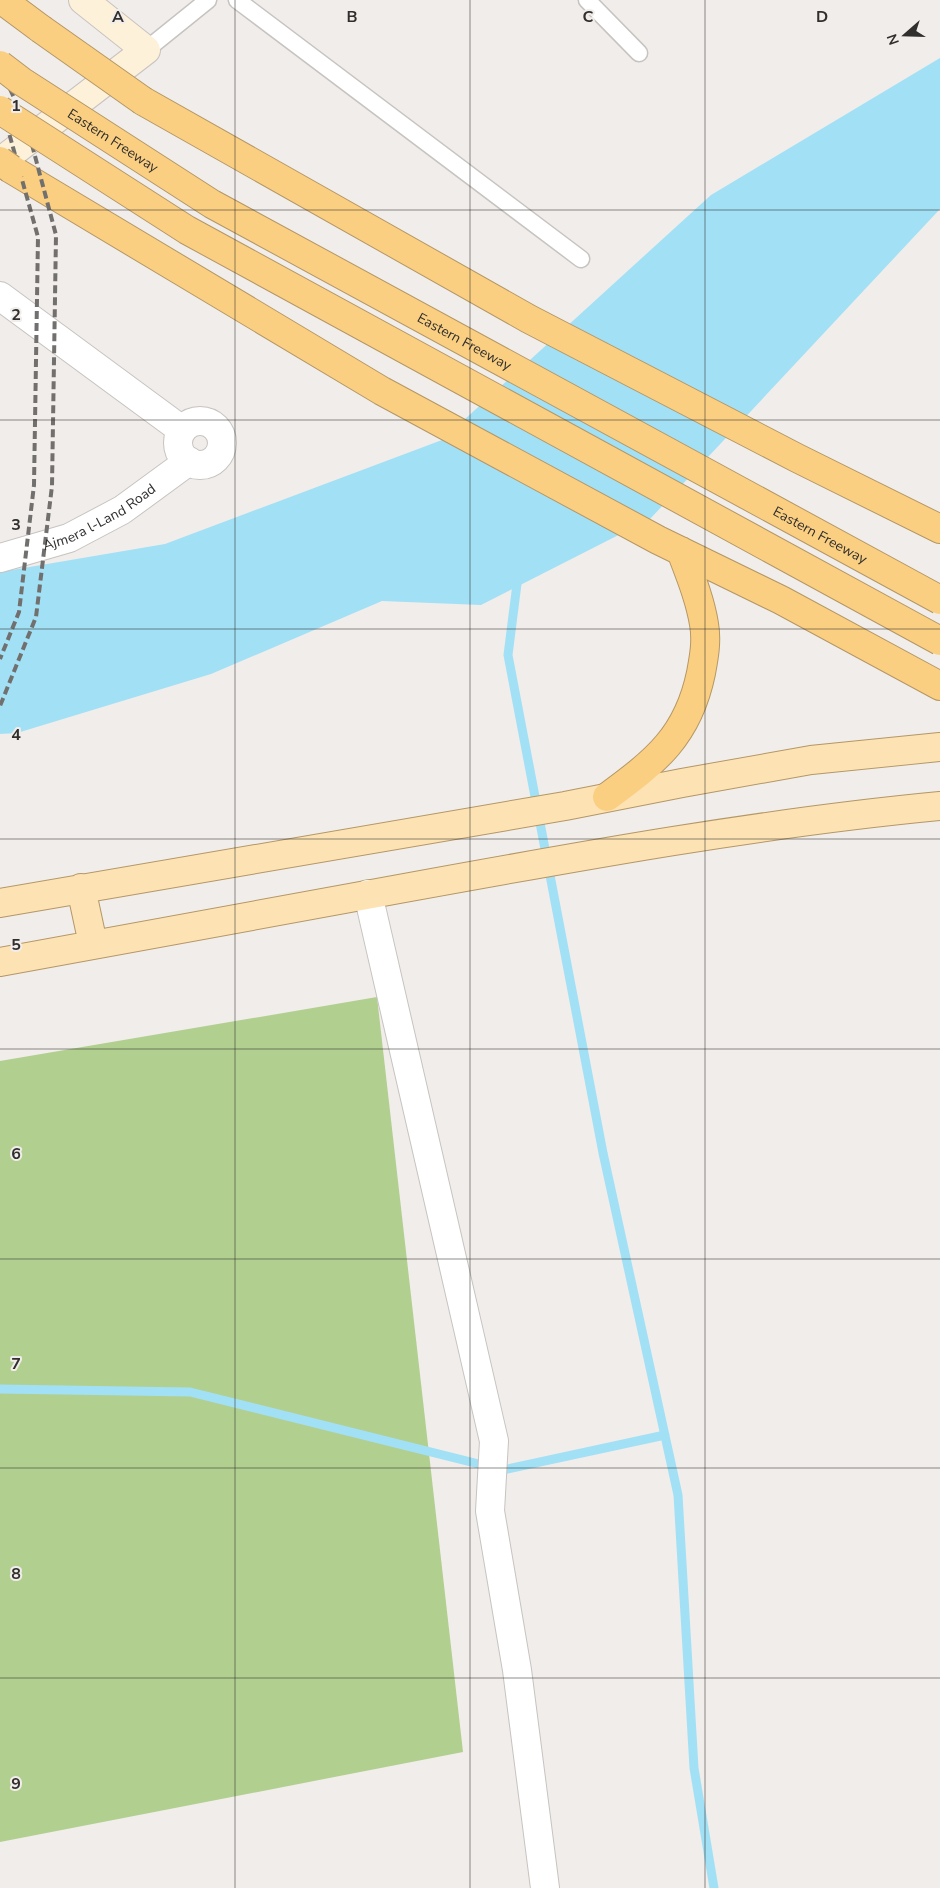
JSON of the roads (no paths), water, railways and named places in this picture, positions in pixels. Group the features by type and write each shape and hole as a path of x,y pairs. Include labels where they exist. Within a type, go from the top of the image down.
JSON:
{"highway":[{"path":"2,0 41,30 142,101 529,319 797,458 940,529"},
{"name":"Eastern Freeway","path":"0,65 21,81 212,204 940,600"},
{"path":"0,110 187,230 940,641"},
{"path":"4,164 365,381 670,546 781,600 940,686"},
{"path":"797,458 905,532 940,549"},
{"path":"607,797 661,755 678,733 689,713 697,690 705,649 704,626 699,602 670,546"}],"main road":[{"path":"0,903 565,806 811,760 940,747"},
{"path":"0,962 532,864 823,819 940,806"},
{"path":"81,888 93,944"}],"street":[{"path":"4,164 146,50 83,0"},
{"path":"0,296 182,430"},
{"path":"201,421 214,426 219,431 222,445 216,458 204,464 189,461 180,451 179,437 182,430 187,425 201,421"},
{"name":"Ajmera l-Land Road","path":"0,558 69,538 122,510 189,461"},
{"path":"368,894 494,1441 490,1511 517,1670 545,1888"}],"lane":[{"path":"146,50 208,0"},
{"path":"237,0 581,259"},
{"path":"587,0 639,53"}],"water":[{"path":"940,58 940,209 650,519 481,605 382,601 211,674 17,733 0,734 0,572 165,544 442,440 711,195"}],"waterway":[{"path":"518,576 508,655 603,1153 678,1495 694,1768 714,1888"},
{"path":"0,1389 190,1392 503,1470 665,1435"}],"railway":[{"path":"0,67 27,126 56,235 52,486 36,617 0,706"},
{"path":"0,113 9,133 38,237 34,485 19,612 0,659"}]}
